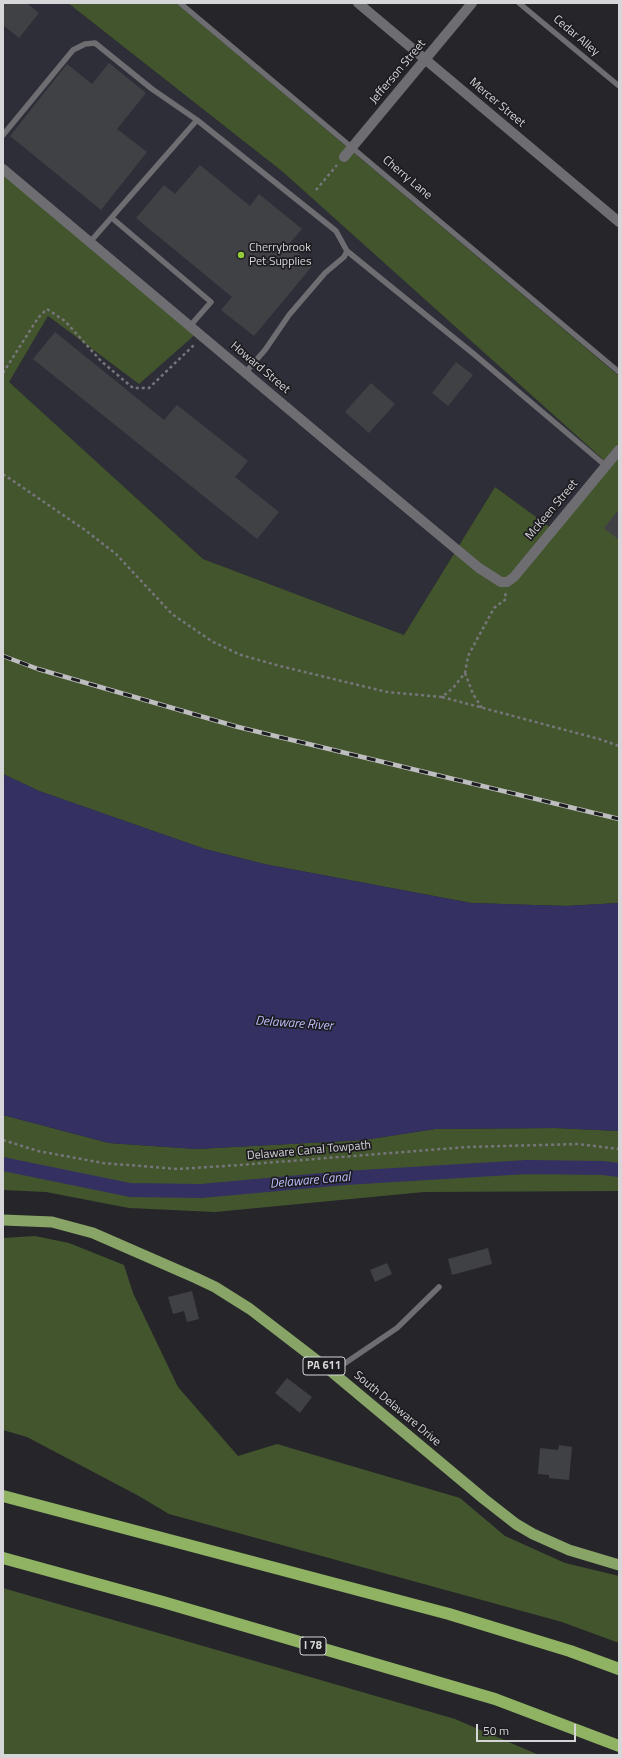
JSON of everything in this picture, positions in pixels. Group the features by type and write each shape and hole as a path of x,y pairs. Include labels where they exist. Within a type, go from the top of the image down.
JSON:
{"highway":[{"name":"South Delaware Drive","path":"3,1220 52,1222 79,1228 112,1240 196,1278 250,1309 332,1372 516,1524 533,1534 569,1550 619,1565"},
{"path":"3,1496 449,1614 563,1649 619,1669"},
{"name":"I 78","path":"3,1558 155,1600 495,1699 619,1746"}],"street":[{"name":"Mercer Street","path":"358,3 619,222"},
{"name":"Jefferson Street","path":"344,157 472,3"},
{"name":"Howard Street","path":"3,169 479,568 493,578 504,582"},
{"name":"McKeen Street","path":"504,582 507,582 514,577 619,450"}],"lane":[{"name":"Cherry Lane","path":"180,3 619,372"},
{"name":"Cedar Alley","path":"519,3 619,86"},
{"path":"3,135 73,50 85,44 95,43 152,89 197,120 336,231 347,251 475,355 606,466"},
{"path":"90,242 197,120"},
{"path":"112,218 210,302 190,326"},
{"path":"246,373 265,350 289,315 325,273 344,257 347,251"},
{"path":"332,1372 397,1328 439,1287"}],"path":[{"path":"316,190 344,157"},
{"path":"3,373 38,318 47,309 65,321 101,361 133,388 149,388 202,337"},
{"path":"3,474 85,530 116,554 172,614 213,642 241,655 387,692 442,697 482,709 599,738 619,746"},
{"path":"442,697 453,688 465,673 468,656 494,608 506,599 504,582"},
{"path":"465,673 473,694 482,709"},
{"name":"Delaware Canal Towpath","path":"3,1140 38,1151 103,1163 177,1168 226,1166 467,1147 578,1144 619,1149"}],"shaded area":[{"path":"3,3 68,3 283,172 606,462 551,529 495,487 404,635 203,559 9,382 48,316 139,384 3,171"}],"green space":[{"path":"68,3 176,3 619,376 619,903 566,906 471,903 264,864 205,849 39,791 3,774 3,171 198,332 139,384 48,316 9,382 203,559 404,635 495,487 551,528 606,462 283,172"},
{"path":"3,1115 109,1143 196,1149 364,1140 435,1129 555,1128 619,1131 619,1191 424,1192 215,1212 129,1208 46,1192 3,1190"},
{"path":"35,1236 69,1243 124,1265 133,1293 178,1387 238,1456 277,1444 460,1498 505,1536 565,1563 619,1576 619,1643 562,1622 169,1514 137,1495 27,1437 3,1430 3,1238"},
{"path":"3,1588 455,1719 539,1755 3,1755"}],"water":[{"name":"Delaware River","path":"3,774 39,791 205,849 264,864 471,903 566,906 619,903 619,1131 555,1128 435,1129 364,1140 196,1149 109,1143 3,1115"}],"building":[{"path":"3,3 27,3 39,13 19,38 3,25"},
{"path":"109,63 146,93 117,129 147,152 101,210 10,136 67,64 92,84"},
{"name":"Cherrybrook Pet Supplies","path":"200,165 250,206 259,194 302,229 288,245 313,265 254,336 221,310 232,297 136,218 164,185 175,194"},
{"path":"55,332 164,420 177,405 248,461 235,477 279,512 257,539 33,359"},
{"path":"456,362 473,375 448,406 432,393"},
{"path":"371,383 395,404 369,433 345,412"},
{"path":"619,509 619,540 604,528"},
{"path":"488,1248 492,1264 452,1275 448,1259"},
{"path":"387,1263 392,1274 375,1282 370,1270"},
{"path":"192,1291 199,1319 187,1322 184,1311 173,1314 168,1297"},
{"path":"287,1378 312,1397 300,1413 275,1393"},
{"path":"559,1445 572,1447 569,1480 549,1478 549,1475 538,1474 540,1448 558,1450"}],"waterway":[{"name":"Delaware Canal","path":"3,1164 130,1190 201,1191 345,1178 527,1167 603,1168 619,1170"}],"railway":[{"path":"3,656 38,669 238,727 619,819"}],"place":[{"name":"Cherrybrook Pet Supplies","path":"241,255"}]}
